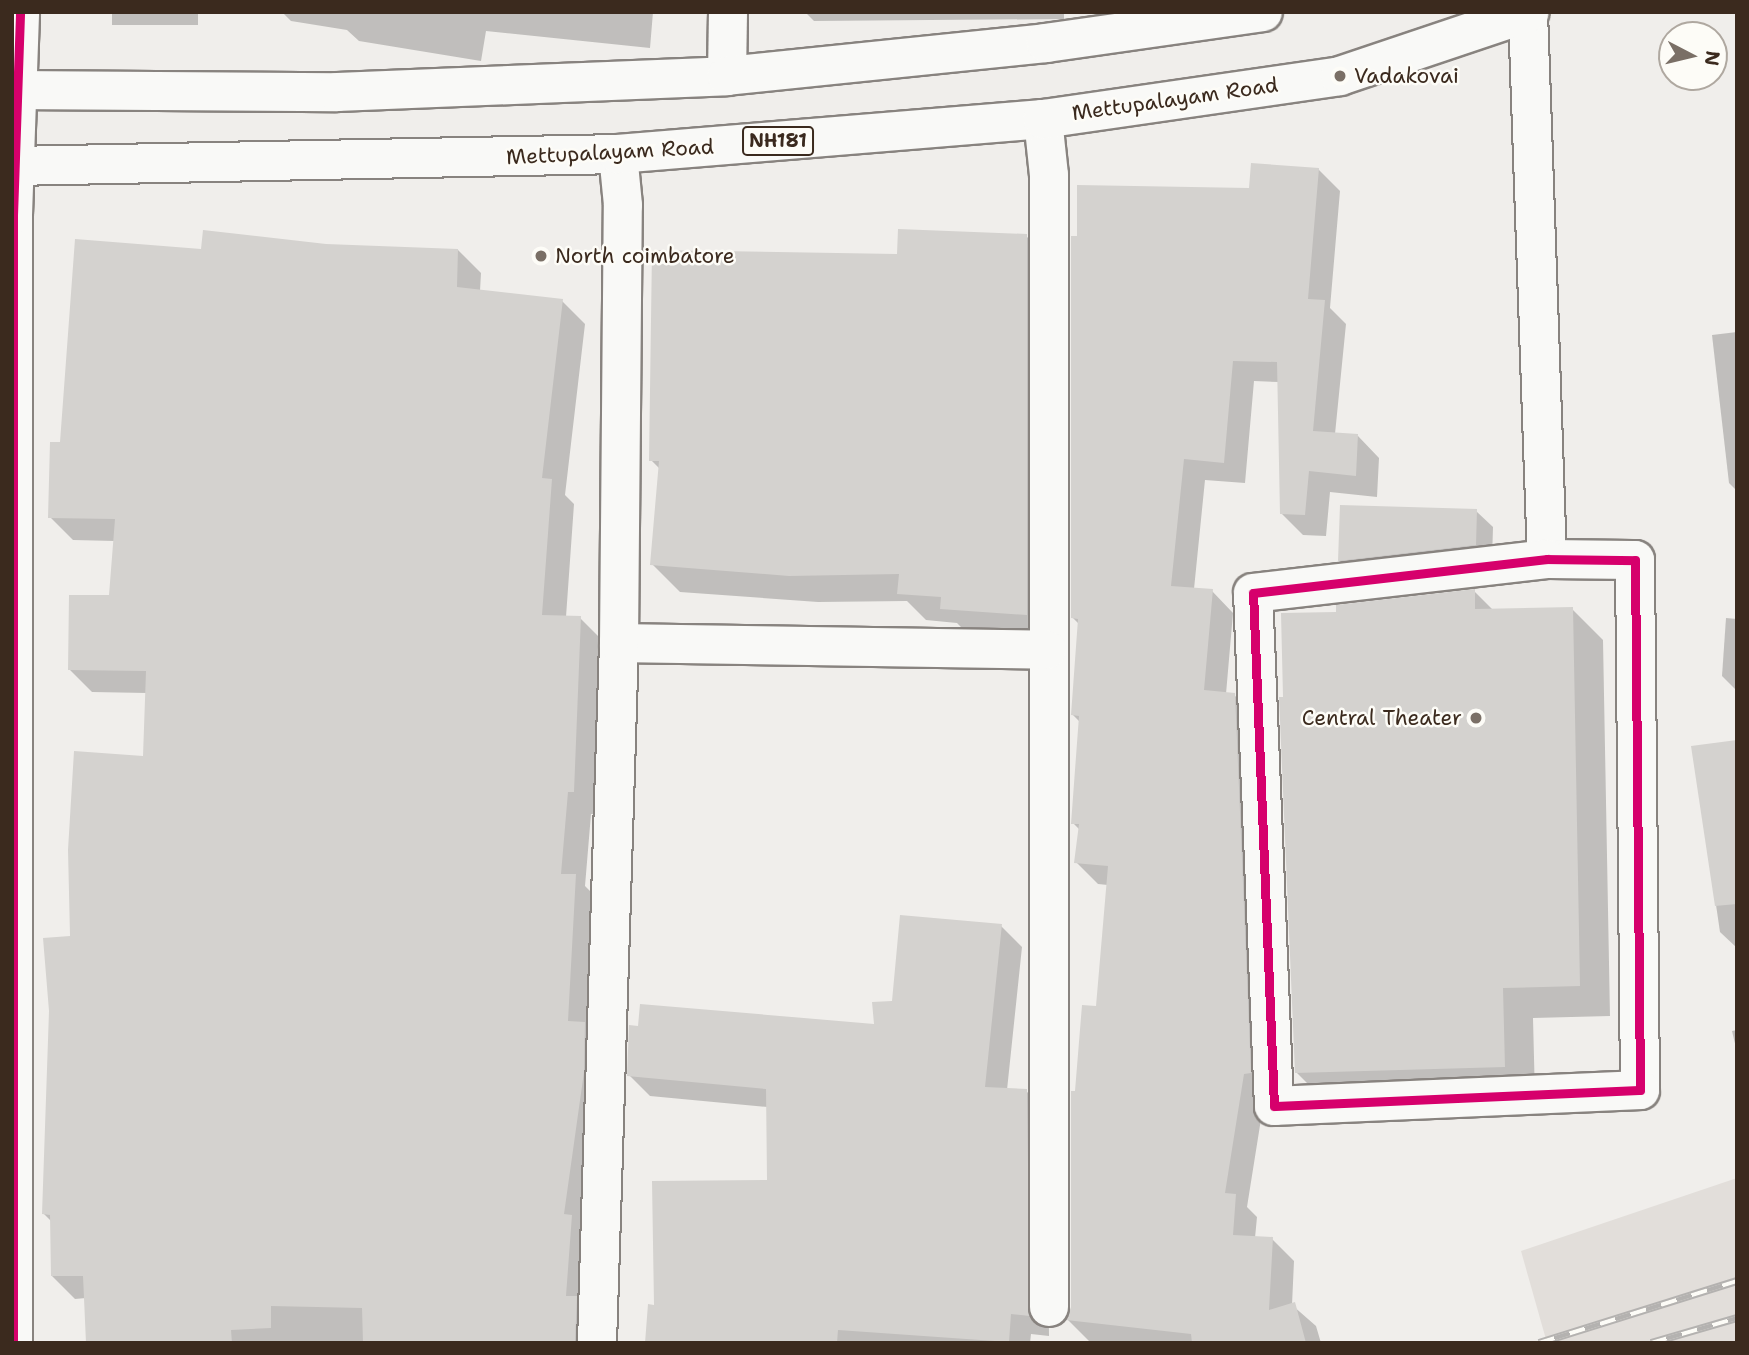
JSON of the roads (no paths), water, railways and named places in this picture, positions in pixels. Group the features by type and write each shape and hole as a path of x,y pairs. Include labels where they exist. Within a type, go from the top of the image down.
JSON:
{"main road":[{"path":"13,1343 14,166 20,12"},
{"path":"727,76 728,12"},
{"path":"16,90 337,92 727,76 1046,43 1263,12"},
{"path":"1529,13 1547,559"},
{"name":"Mettupalayam Road","path":"14,166 618,155 1043,119 1340,76 1529,13"},
{"path":"1043,119 1049,175 1049,1307"},
{"path":"597,1343 619,643 623,205 618,155"},
{"path":"1547,559 1635,560 1640,1090 1274,1106 1254,593 1547,559"},
{"path":"619,643 1047,650"}],"railway":[{"path":"1539,1343 1737,1281"},
{"path":"1651,1343 1737,1318"}],"place":[{"name":"Vadakovai","path":"1340,76"},
{"name":"North coimbatore","path":"541,256"},
{"name":"Central Theater","path":"1476,718"}]}
